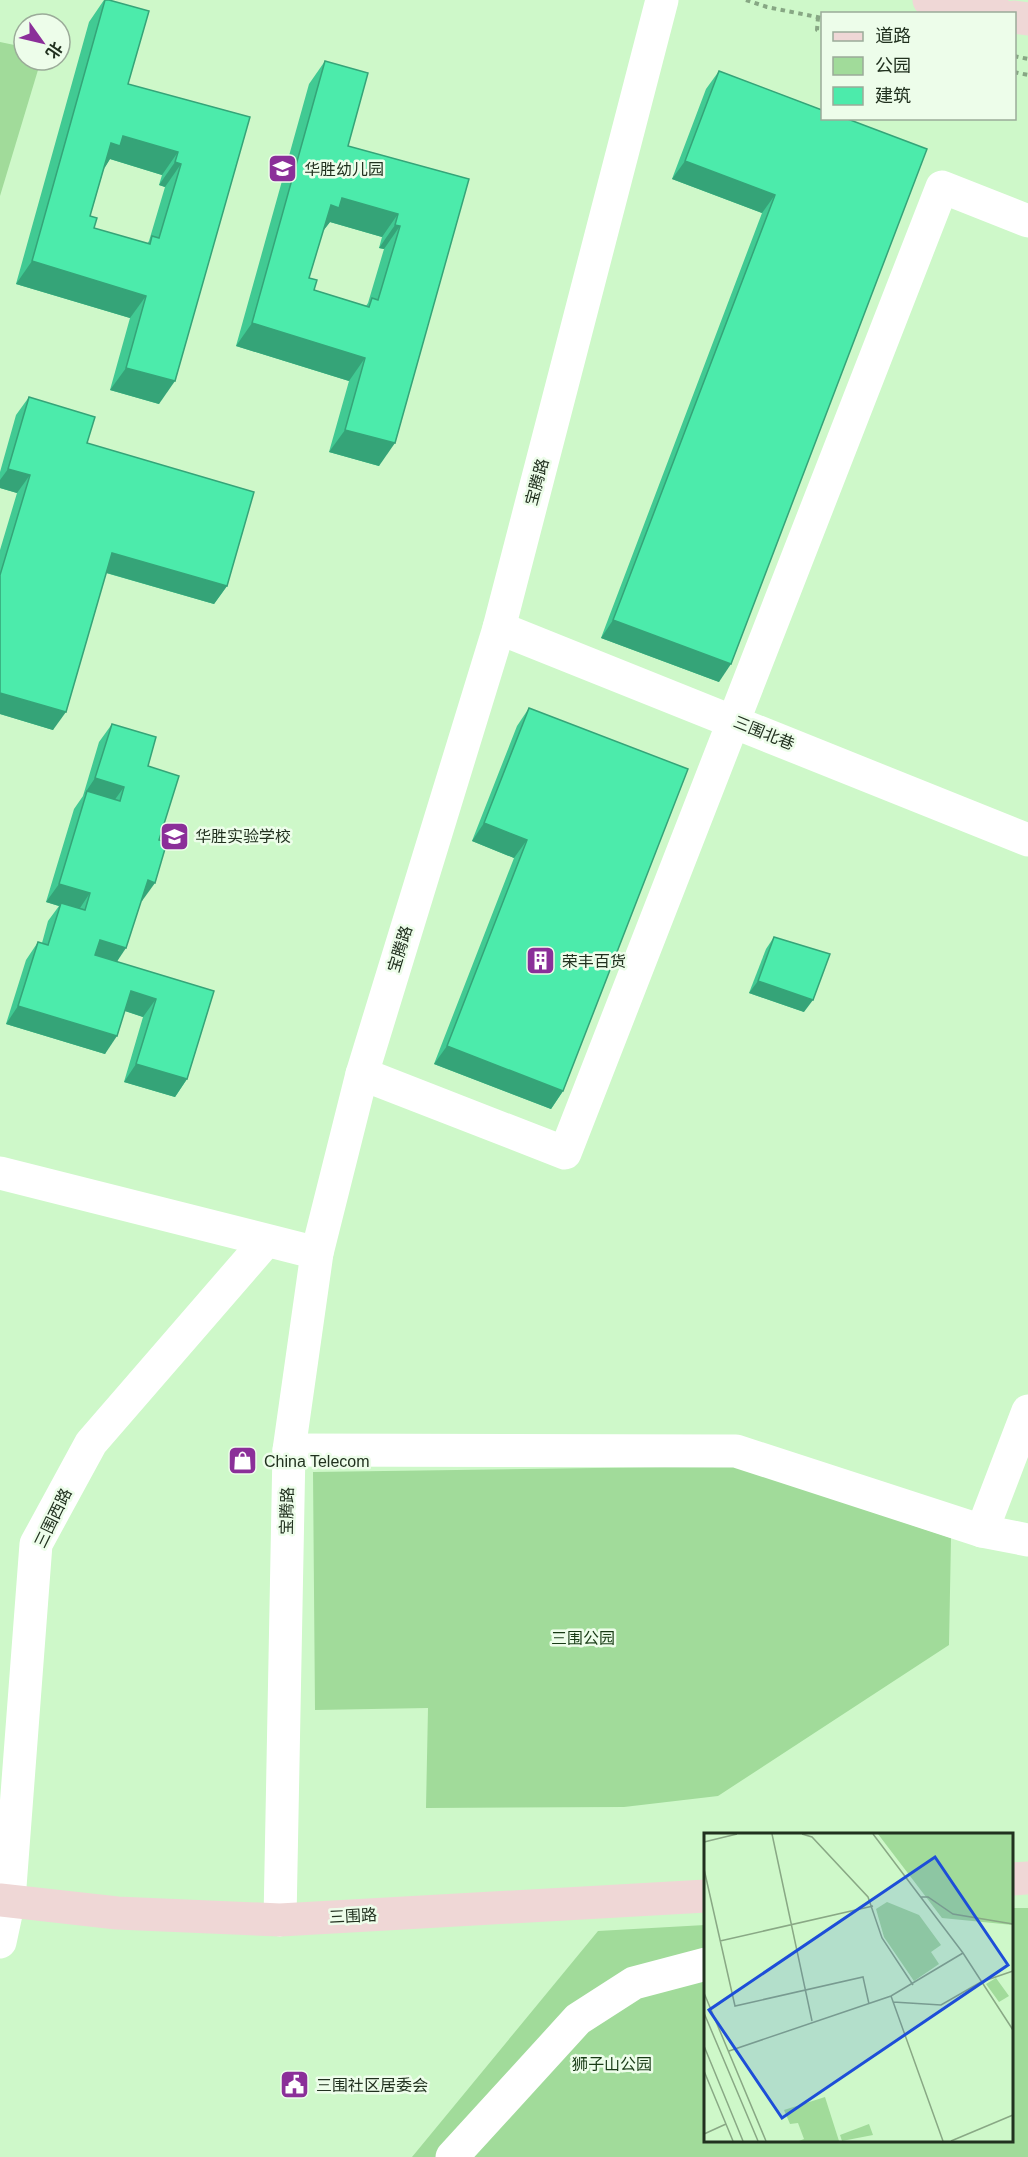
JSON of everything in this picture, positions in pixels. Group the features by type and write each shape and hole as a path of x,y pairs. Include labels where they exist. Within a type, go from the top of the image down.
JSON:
{"street":[{"name":"宝腾路","path":"280,1920 289,1450 317,1253 362,1074 499,628 662,0"},
{"path":"929,0 989,12"},
{"path":"362,1074 565,1153 942,187 1028,221"},
{"name":"三围北巷","path":"499,628 1028,840"},
{"path":"0,1173 317,1253"},
{"name":"三围西路","path":"0,1942 36,1544 91,1443 266,1241"},
{"path":"982,1531 1028,1411"},
{"path":"289,1450 736,1451 982,1531 1028,1540"},
{"path":"1013,1879 1028,1878"},
{"name":"三围路","path":"5,1900 117,1913 280,1920 704,1896"},
{"path":"452,2157 578,2019 634,1983 704,1964"}],"path":[{"path":"746,0 767,7 820,18 817,30 821,32"}],"green space":[{"path":"0,42 12,44 12,72 37,72 0,196"},
{"name":"三围公园","path":"735,1466 951,1538 949,1645 718,1796 624,1807 426,1808 428,1708 315,1710 313,1472"},
{"name":"狮子山公园","path":"1013,1908 1028,1908 1028,2157 412,2157 598,1931 704,1925 704,2142 1013,2142"}],"building":[{"path":"105,0 149,11 128,84 250,117 175,381 126,368 146,296 32,261","holes":["123,136 178,152 175,162 181,164 159,238 152,236 150,244 94,228 97,218 90,216 111,143 120,146"]},
{"path":"325,61 368,73 348,146 469,179 395,443 345,430 365,358 252,323","holes":["342,198 398,214 395,225 400,226 378,300 372,298 369,307 314,290 317,280 309,278 331,205 339,208"]},
{"path":"719,71 821,110 821,120 850,120 927,149 731,664 613,620 775,195 685,161"},
{"path":"29,397 95,417 87,443 254,492 227,586 112,553 66,712 0,693 0,575 30,475 8,469"},
{"name":"荣丰百货","path":"529,708 688,769 563,1091 447,1046 527,840 484,823"},
{"path":"112,724 156,737 148,766 179,776 159,840 167,842 155,883 148,880 126,948 100,940 95,955 214,991 187,1079 136,1064 156,999 131,991 117,1036 18,1006 38,942 48,945 61,903 85,910 90,893 59,884 87,791 120,801 124,787 95,778"},
{"path":"774,937 830,954 813,1000 758,981"}],"place":[{"name":"华胜幼儿园","path":"283,169"},
{"name":"华胜实验学校","path":"174,836"},
{"name":"荣丰百货","path":"541,961"},
{"name":"China Telecom","path":"243,1461"},
{"name":"三围社区居委会","path":"295,2085"}]}
